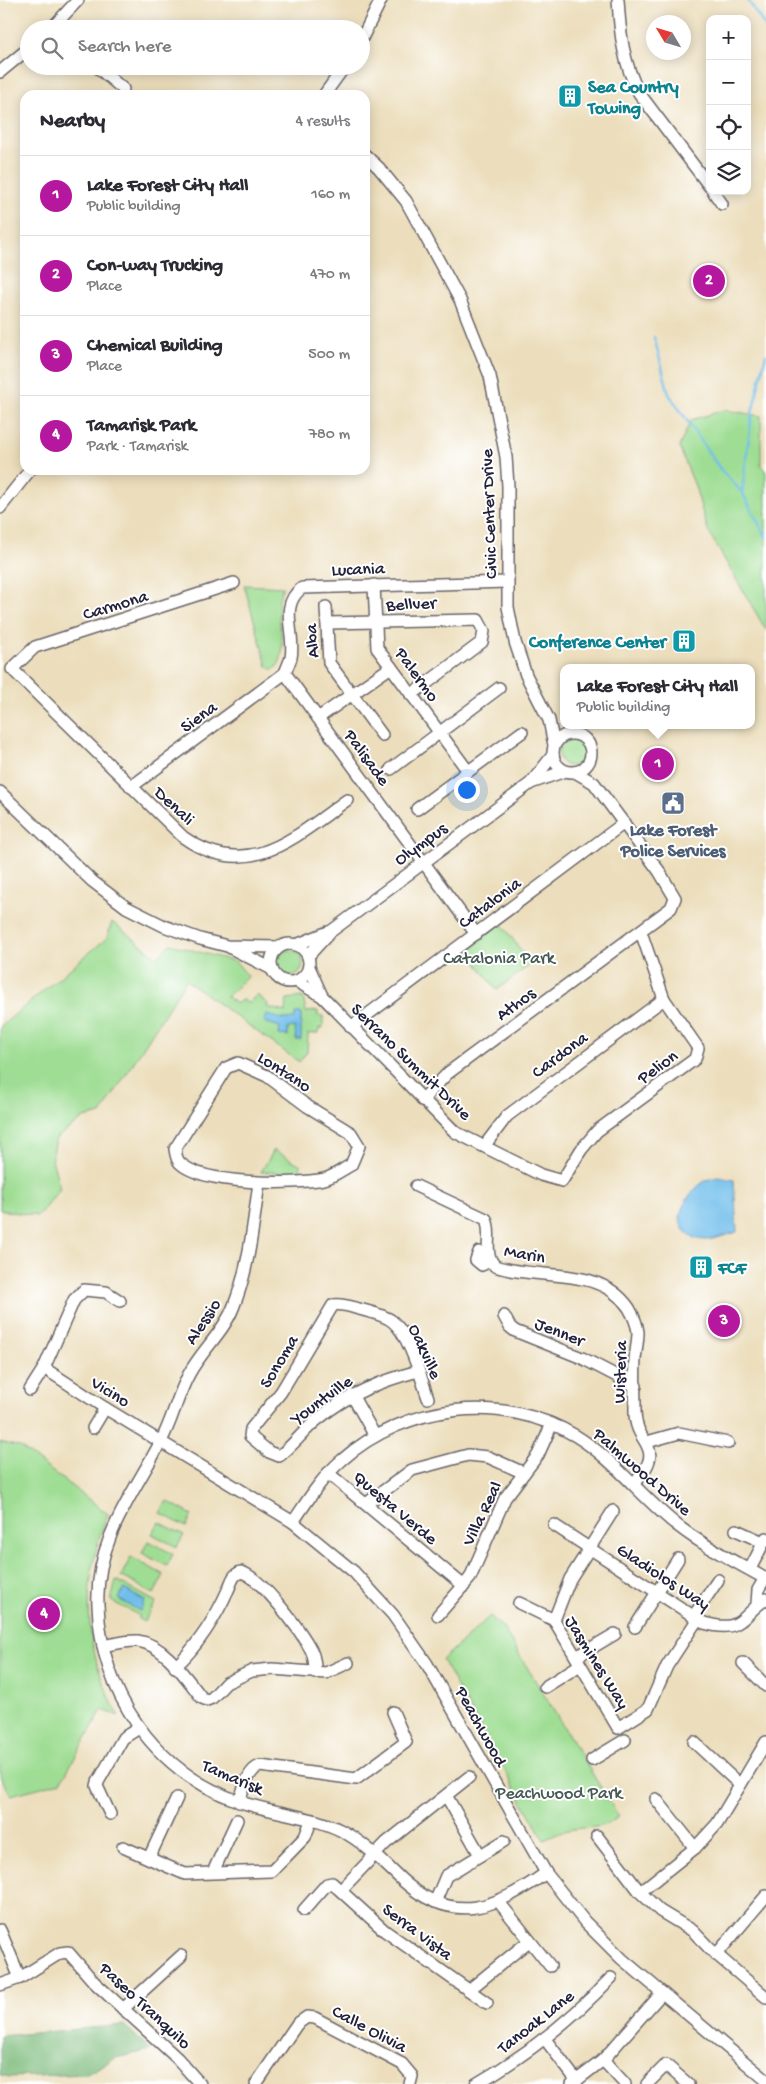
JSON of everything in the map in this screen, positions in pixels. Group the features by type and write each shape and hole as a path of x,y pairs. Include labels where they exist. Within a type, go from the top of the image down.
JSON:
{"street":[{"path":"59,20 78,0"},
{"path":"370,23 382,0"},
{"path":"618,0 620,37 626,67 631,79 639,93 706,183"},
{"path":"0,72 20,55"},
{"path":"107,75 124,89"},
{"path":"328,90 338,75"},
{"name":"Civic Center Drive","path":"370,160 406,201 460,300 490,376 505,452 508,486 508,607 515,642 526,675 549,720 556,765 594,783 675,898"},
{"path":"716,195 722,204"},
{"path":"0,508 26,475"},
{"name":"Lucania","path":"285,673 291,657 289,604 294,594 302,588 507,582"},
{"name":"Carmona","path":"12,669 35,647 121,621 234,583"},
{"name":"Palermo","path":"374,585 377,648 468,771"},
{"name":"Alba","path":"326,607 329,664 382,734"},
{"name":"Bellver","path":"326,622 473,618 478,620 483,626 484,636 482,642 411,695"},
{"path":"318,718 391,667"},
{"name":"Denali","path":"12,669 131,787 193,844 213,853 234,856 259,854 276,848 293,840 347,800"},
{"name":"Palisade","path":"285,673 476,934"},
{"name":"Siena","path":"131,787 285,673"},
{"path":"391,769 499,688"},
{"name":"Civic Center Drive","path":"549,720 560,727"},
{"name":"Civic Center Drive","path":"562,729 587,741 590,747 594,783"},
{"path":"417,809 522,732"},
{"path":"554,750 563,736 570,734"},
{"name":"Olympus","path":"296,945 330,932 531,783 554,750"},
{"path":"570,771 581,770 590,760"},
{"name":"Olympus","path":"531,783 570,771"},
{"name":"Serrano Summit Drive","path":"0,792 92,881 126,907 164,926 227,946 272,969 285,982 296,981 322,996 455,1132 485,1145 541,1175 562,1181"},
{"name":"Catalonia","path":"351,1027 624,823"},
{"name":"Athos","path":"422,1100 448,1073 641,932 671,908 675,898"},
{"name":"Olympus","path":"308,962 330,932"},
{"name":"Pelion","path":"562,1181 581,1150 597,1132 695,1059 698,1048 664,1000 641,932"},
{"name":"Serrano Summit Drive","path":"227,946 279,947 296,945 301,947 322,996"},
{"path":"272,969 272,956 279,947"},
{"path":"296,981 303,977 308,962"},
{"name":"Cardona","path":"485,1145 507,1116 585,1055 664,1000"},
{"name":"Lontano","path":"238,1063 267,1076 307,1106 351,1133 359,1146 352,1165 325,1179 259,1183 206,1175 181,1165 176,1158 176,1149 226,1068 238,1063"},
{"name":"Alessio","path":"161,1442 188,1375 233,1309 243,1279 259,1183"},
{"name":"Marin","path":"416,1186 486,1219 488,1257 498,1268 592,1281 614,1291"},
{"path":"30,1390 44,1368 74,1300 84,1290 106,1292 120,1301"},
{"name":"Wisteria","path":"614,1291 626,1304 636,1324 635,1416 647,1442 649,1463 634,1484"},
{"name":"Oakville","path":"333,1305 341,1304 391,1320 401,1331 428,1398"},
{"name":"Sonoma","path":"279,1456 258,1444 250,1436 250,1432 281,1392 333,1305"},
{"name":"Jenner","path":"504,1316 510,1328 514,1331 582,1358 636,1386"},
{"name":"Vicino","path":"44,1368 161,1442"},
{"name":"Yountville","path":"279,1456 320,1417 352,1396 372,1385 418,1370"},
{"path":"352,1396 375,1436"},
{"path":"93,1428 105,1408"},
{"name":"Palmwood Drive","path":"293,1522 328,1473 350,1453 375,1436 409,1420 456,1410 491,1410 514,1413 552,1424 577,1437 604,1456 677,1526 702,1543 766,1578"},
{"name":"Villa Real","path":"438,1615 464,1586 474,1569 505,1498 538,1455 552,1424"},
{"path":"647,1442 679,1433 728,1444"},
{"name":"Peachwood","path":"161,1442 293,1522 354,1572 393,1615 427,1664 546,1873 586,1922 622,1959 766,2080"},
{"name":"Tamarisk","path":"161,1442 122,1509 106,1548 100,1576 98,1603 103,1646 115,1688 139,1728 161,1753 182,1772 216,1792 240,1802 338,1829 357,1840 418,1893 450,1907 465,1907 499,1902 521,1891 546,1873"},
{"path":"366,1504 412,1470 468,1456 488,1457 524,1473"},
{"name":"Questa Verde","path":"328,1473 464,1586"},
{"path":"554,1620 570,1579 613,1511"},
{"name":"Gladiolos Way","path":"554,1525 695,1619 711,1625 735,1625 748,1616 761,1602 758,1590 766,1578"},
{"path":"736,1530 765,1540 750,1569"},
{"path":"635,1627 678,1559"},
{"path":"175,1667 195,1646 228,1591 234,1576 239,1572 251,1577 289,1617 312,1652 315,1673"},
{"path":"695,1619 718,1580"},
{"name":"Jasmines Way","path":"519,1603 554,1620 618,1728 648,1709 667,1666 695,1619"},
{"path":"544,1687 614,1634"},
{"path":"103,1646 136,1641 146,1643 158,1650 202,1698 207,1700 212,1698 226,1683 252,1671 272,1669 315,1673 331,1672 348,1663"},
{"path":"743,1664 766,1686"},
{"path":"240,1802 250,1774 254,1768 260,1766 356,1779 406,1742 393,1712"},
{"path":"110,1814 97,1786 98,1782 123,1738 139,1728"},
{"path":"592,1760 625,1740"},
{"path":"694,1742 740,1785"},
{"path":"640,1892 695,1848 717,1824 766,1742"},
{"path":"341,1890 374,1854 470,1777"},
{"path":"447,1797 480,1855"},
{"path":"149,1858 177,1798"},
{"path":"656,1799 695,1848"},
{"path":"213,1872 236,1820"},
{"path":"123,1847 186,1874 272,1871 305,1837 310,1821"},
{"path":"597,1836 640,1892 660,1912 693,1931 716,1955 766,1997"},
{"path":"435,1902 446,1876 504,1841"},
{"name":"Serra Vista","path":"304,1910 330,1882 385,1931 487,2003"},
{"path":"716,1955 766,1896"},
{"path":"499,1902 550,1966"},
{"path":"0,1930 20,1978 0,1985"},
{"path":"469,1990 529,1941"},
{"name":"Paseo Tranquilo","path":"20,1978 60,1953 68,1952 94,1982 177,2058 200,2084"},
{"path":"124,2009 181,1956"},
{"name":"Tanoak Lane","path":"476,2084 514,2062 545,2039 588,2002 611,1978"},
{"path":"545,2039 575,2082 603,2060 662,1993"},
{"name":"Calle Olivia","path":"256,2084 297,2024 307,2017 315,2018 402,2064 411,2080"},
{"path":"603,2060 625,2084"},
{"path":"647,2084 666,2065 688,2084"}],"green space":[{"path":"725,410 761,416 761,464 766,472 766,630 708,531 695,486 679,447 691,420"},
{"path":"244,585 283,587 279,598 282,654 279,663 273,670 267,666"},
{"path":"571,740 580,744 584,753 580,762 571,766 562,762 558,753 562,744"},
{"path":"112,922 157,957 170,944 236,962 248,976 227,997 236,1004 243,999 248,1003 257,995 268,1004 267,1007 285,1012 287,999 303,997 306,1012 318,1011 318,1016 323,1016 323,1028 319,1028 318,1033 308,1034 307,1052 299,1062 186,980 101,1114 84,1118 56,1138 52,1159 60,1189 38,1216 0,1210 0,1027 107,938"},
{"name":"Catalonia Park","path":"501,923 531,964 497,990 466,949"},
{"path":"290,950 299,954 303,963 299,972 290,976 281,972 277,963 281,954"},
{"path":"274,1150 301,1165 299,1173 261,1172"},
{"path":"0,1442 20,1447 108,1514 93,1565 90,1616 92,1642 98,1667 107,1692 119,1716 102,1710 61,1782 11,1795 0,1776"},
{"path":"167,1501 192,1515 186,1527 160,1513"},
{"path":"159,1522 184,1535 177,1547 152,1534"},
{"path":"148,1541 173,1554 167,1566 142,1553"},
{"path":"131,1557 164,1575 154,1594 121,1576"},
{"path":"116,1580 156,1602 144,1622 138,1619 140,1616 111,1601"},
{"name":"Peachwood Park","path":"490,1616 503,1628 619,1817 602,1826 570,1830 544,1840 442,1660"},
{"path":"124,2025 151,2050 116,2058 87,2074 10,2077 0,2075 0,2036"}],"water":[{"path":"295,1013 301,1013 301,1040 296,1040 295,1027 288,1028 288,1036 279,1035 280,1027 264,1022 267,1015 282,1019 295,1019"},
{"path":"718,1177 734,1180 737,1232 706,1240 694,1238 682,1228 680,1220 684,1204 701,1184 708,1179"},
{"path":"124,1589 145,1601 140,1611 118,1599"}],"waterway":[{"path":"748,0 766,28"},
{"path":"654,337 669,394 720,469 741,491"},
{"path":"766,355 752,413 742,492 766,537"}],"place":[{"name":"Sea Country Towing","path":"570,96"},
{"name":"Con-way Trucking","path":"709,281"},
{"name":"Conference Center","path":"684,641"},
{"name":"Lake Forest City Hall","path":"658,764"},
{"name":"Lake Forest Police Services","path":"673,803"},
{"name":"FCF","path":"701,1267"},
{"name":"Chemical Building","path":"724,1321"},
{"name":"Tamarisk Park","path":"44,1614"}]}
